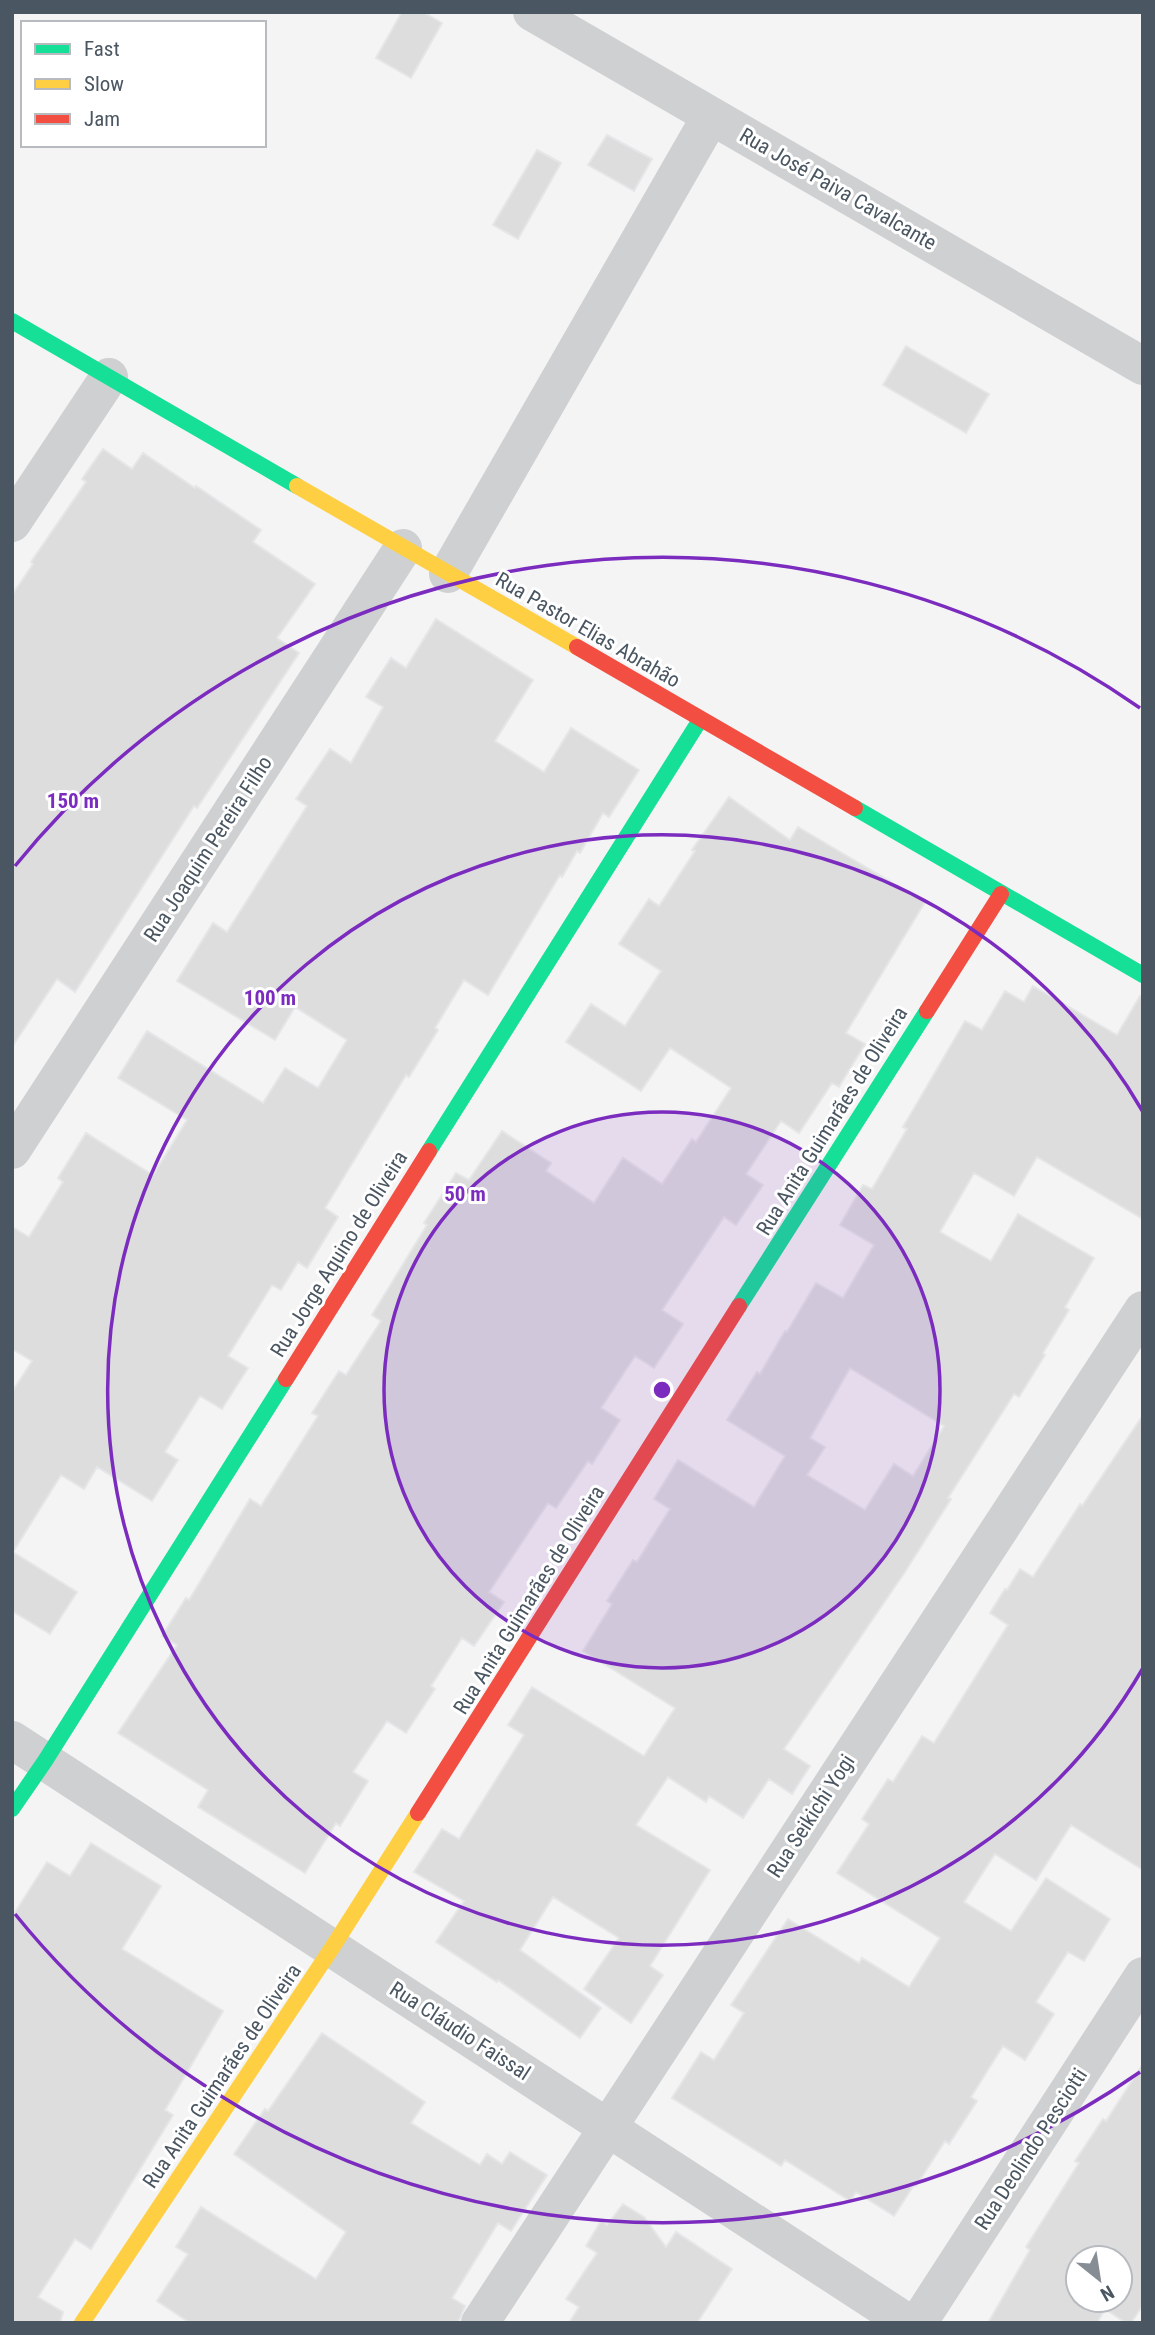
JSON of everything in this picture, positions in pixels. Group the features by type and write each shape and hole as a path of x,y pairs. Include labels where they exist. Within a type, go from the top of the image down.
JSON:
{"street":[{"name":"Rua José Paiva Cavalcante","path":"533,12 1143,366"},
{"path":"449,574 711,116"},
{"name":"Rua Pastor Elias Abrahão","path":"12,321 1143,975"},
{"path":"12,523 109,377"},
{"name":"Rua Joaquim Pereira Filho","path":"12,1150 403,548"},
{"name":"Rua Jorge Aquino de Oliveira","path":"12,1809 45,1761 700,720"},
{"name":"Rua Anita Guimarães de Oliveira","path":"82,2323 332,1948 1001,894"},
{"name":"Rua Seikichi Yogi","path":"480,2323 1143,1310"},
{"name":"Rua Cláudio Faissal","path":"12,1740 908,2323"},
{"name":"Rua Deolindo Pesciotti","path":"918,2323 1143,1976"}],"building":[{"path":"402,12 423,12 442,23 411,78 376,58"},
{"path":"607,135 652,159 634,191 588,165"},
{"path":"537,150 561,163 518,239 493,225"},
{"path":"906,346 989,394 966,433 883,385"},
{"path":"103,449 132,469 143,453 195,488 196,486 261,530 253,542 315,584 277,638 299,653 197,808 194,806 75,992 57,979 12,1047 12,595 33,564 31,562 86,482 82,479"},
{"path":"436,619 533,680 495,741 544,772 571,728 639,770 609,817 603,813 580,853 577,851 562,877 560,875 488,995 464,980 435,1028 438,1030 409,1077 406,1075 325,1208 338,1217 307,1268 298,1262 281,1290 272,1285 228,1356 248,1368 222,1409 200,1396 165,1452 178,1460 152,1501 97,1467 84,1489 61,1475 13,1552 77,1592 50,1634 12,1611 12,1392 32,1361 12,1349 12,1227 29,1237 63,1182 58,1178 86,1133 153,1175 187,1120 118,1078 147,1031 263,1103 285,1068 318,1088 347,1040 295,1007 275,1040 177,981 213,923 227,932 307,806 296,799 330,749 351,763 383,707 366,697 391,658 406,668"},
{"path":"729,797 790,840 798,827 925,902 846,1033 865,1044 839,1087 832,1083 799,1133 781,1121 746,1174 763,1185 736,1225 724,1217 662,1310 683,1324 654,1368 635,1356 601,1408 620,1420 592,1464 588,1461 556,1508 548,1503 489,1592 504,1602 474,1646 462,1638 431,1686 435,1689 406,1733 387,1721 353,1772 368,1781 340,1826 336,1823 305,1873 198,1807 208,1790 118,1733 177,1645 162,1636 186,1598 189,1600 250,1499 261,1506 318,1416 312,1413 339,1371 346,1375 381,1321 372,1315 456,1173 469,1180 502,1131 551,1163 546,1171 594,1203 623,1158 662,1184 692,1139 696,1142 731,1088 670,1048 641,1091 566,1042 591,1004 625,1026 661,971 619,944 649,899 659,906 695,851 692,850"},
{"path":"1033,986 1117,1035 1140,996 1143,997 1143,1219 1037,1157 1014,1196 974,1173 940,1232 991,1261 1018,1214 1094,1258 1065,1307 1069,1310 1043,1353 1045,1355 1019,1397 1014,1394 905,1572 784,1749 810,1766 792,1794 769,1779 743,1818 709,1796 706,1802 668,1777 636,1825 710,1870 650,1966 663,1975 631,2023 584,1989 619,1938 553,1897 520,1950 601,2008 580,2038 498,1980 497,1982 436,1942 464,1901 414,1872 442,1829 459,1839 524,1735 508,1725 532,1687 644,1756 675,1708 583,1651 612,1604 607,1601 633,1560 637,1562 670,1509 654,1499 678,1460 754,1507 785,1456 727,1420 757,1372 760,1374 816,1283 843,1298 874,1245 840,1225 863,1185 872,1189 907,1129 903,1127 965,1021 982,1030 1005,991 1024,1002","holes":["850,1368 944,1426 913,1476 894,1464 865,1510 807,1475 825,1447 810,1438"]},
{"path":"1143,1415 1143,1870 1071,1825 1036,1880 995,1854 964,1902 1011,1931 1046,1878 1110,1919 1084,1961 1068,1952 1036,2002 1054,2014 1025,2060 1003,2046 971,2097 977,2101 949,2144 945,2141 894,2216 856,2192 850,2201 785,2160 781,2166 672,2098 701,2052 714,2060 744,2013 731,2005 788,1919 859,1963 862,1958 909,1987 940,1938 837,1873 869,1824 862,1819 888,1779 893,1782 922,1736 934,1743 1008,1625 990,1613 1005,1589 1007,1590 1020,1569 1033,1577 1080,1504 1082,1506"},
{"path":"91,1843 161,1886 122,1949 223,2011 165,2110 173,2115 91,2249 75,2239 38,2297 63,2312 60,2323 12,2323 12,1917 47,1862 70,1876"},
{"path":"322,2033 425,2102 411,2123 480,2165 487,2154 502,2164 510,2152 547,2175 511,2231 498,2223 452,2298 465,2306 458,2323 190,2323 157,2301 188,2254 176,2247 201,2207 316,2279 346,2232 234,2154 265,2109 268,2111"},
{"path":"1143,2064 1143,2305 1131,2323 1126,2323 1112,2314 1134,2314 1134,2244 1064,2244 1064,2314 1102,2314 1097,2323 988,2323 1030,2250 1026,2247 1079,2163 1075,2161 1103,2119 1106,2121"},
{"path":"623,2204 644,2217 666,2247 676,2232 732,2269 697,2323 569,2323 579,2307 566,2299 597,2253 586,2246 601,2221 607,2225"}],"traffic: fast":[{"path":"12,321 297,486"},
{"path":"429,1151 700,720"},
{"path":"855,808 1143,975"},
{"path":"739,1306 927,1011"},
{"path":"12,1809 286,1379"}],"traffic: slow":[{"path":"297,486 577,647"},
{"path":"82,2323 332,1948 418,1813"}],"traffic: jam":[{"path":"577,647 855,808"},
{"path":"927,1011 1001,894"},
{"path":"286,1379 429,1151"},
{"path":"418,1813 739,1306"}]}
